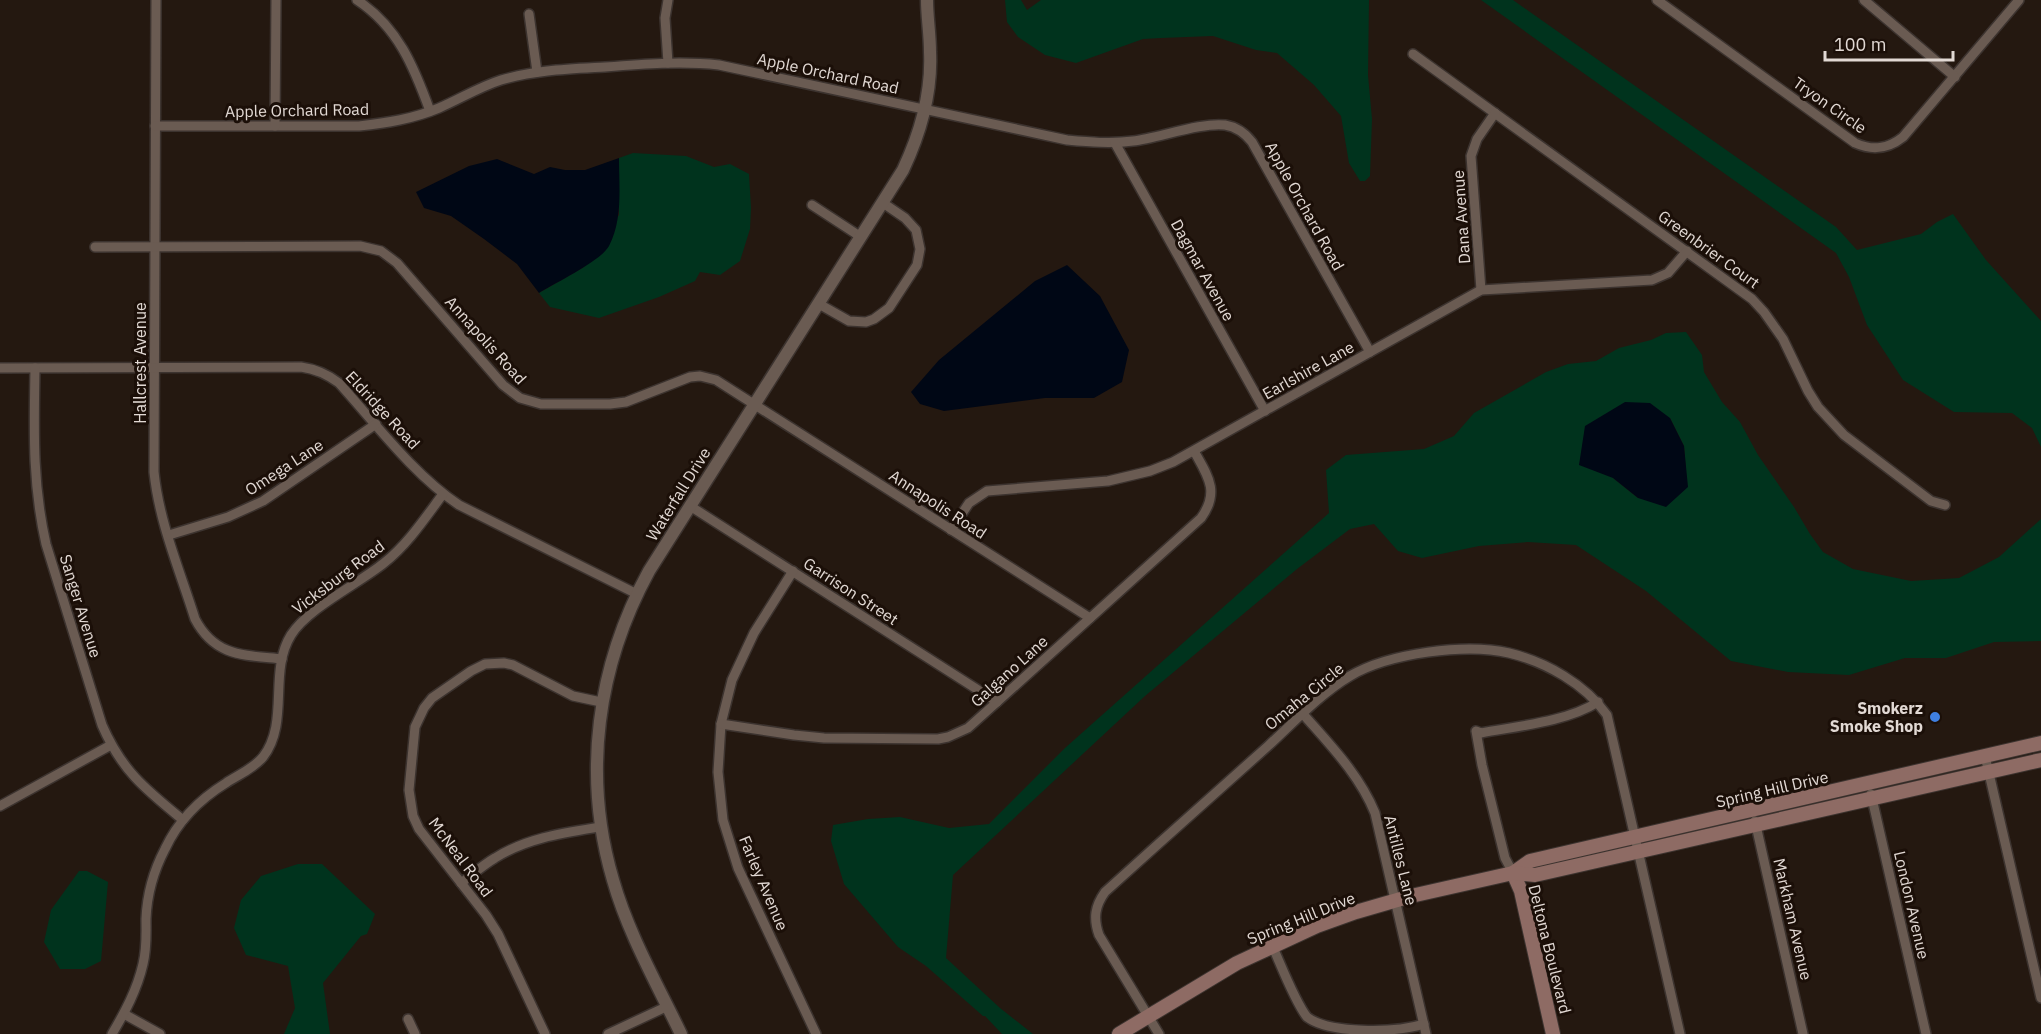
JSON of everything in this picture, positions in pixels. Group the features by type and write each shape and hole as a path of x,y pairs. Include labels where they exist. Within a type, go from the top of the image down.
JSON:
{"main road":[{"name":"Spring Hill Drive","path":"1513,873 1530,861 2041,743"},
{"name":"Spring Hill Drive","path":"1119,1034 1217,974 1272,945 1317,926 1395,900 1513,873 1535,875 2041,760"},
{"name":"Deltona Boulevard","path":"1513,873 1521,891 1553,1034"}],"street":[{"name":"Hallcrest Avenue","path":"156,0 154,472 160,510 195,619 207,637 231,653 282,659"},
{"path":"275,126 276,0"},
{"path":"357,0 378,16 399,41 415,71 430,111"},
{"path":"668,63 665,18 669,0"},
{"name":"Waterfall Drive","path":"681,1034 623,909 613,881 600,827 596,758 601,702 616,644 649,571 883,203 912,151 925,110 930,62 927,0"},
{"name":"Tryon Circle","path":"1657,0 1855,142 1863,146 1878,148 1896,143 1903,137 2019,0"},
{"path":"1864,0 1955,76"},
{"path":"529,14 537,72"},
{"name":"Greenbrier Court","path":"1413,54 1740,290 1764,312 1783,339 1808,391 1831,423 1931,501 1945,505"},
{"name":"Apple Orchard Road","path":"155,126 376,124 409,118 500,80 537,72 668,63 719,65 1067,140 1115,142 1222,125 1231,126 1246,135 1252,142 1370,352"},
{"name":"Dana Avenue","path":"1481,290 1471,156 1477,139 1495,113"},
{"name":"Dagmar Avenue","path":"1115,142 1265,411"},
{"path":"819,304 849,321 866,322 883,314 894,300 916,265 920,249 919,238 905,218 883,203"},
{"path":"812,206 861,237"},
{"name":"Annapolis Road","path":"95,247 360,246 381,251 397,263 503,385 520,398 541,404 617,404 684,379 700,376 716,380 1090,618"},
{"name":"Earlshire Lane","path":"951,530 969,503 987,490 1108,481 1150,471 1194,451 1481,290 1652,280 1668,273 1687,251"},
{"name":"Eldridge Road","path":"0,368 301,367 312,369 339,383 422,475 443,494 459,505 637,594"},
{"name":"Sanger Avenue","path":"35,368 34,466 40,518 102,725 111,745 133,777 183,820"},
{"name":"Omega Lane","path":"168,535 228,517 263,501 376,424"},
{"name":"Galgano Lane","path":"721,724 824,738 938,739 968,728 1201,518 1207,510 1211,496 1210,482 1194,451"},
{"name":"Vicksburg Road","path":"112,1034 139,981 147,943 147,910 152,884 165,849 183,820 208,794 251,768 267,751 275,729 282,659 288,641 306,618 385,563 410,537 443,494"},
{"name":"Garrison Street","path":"690,506 997,702"},
{"name":"Farley Avenue","path":"793,572 754,633 732,680 718,747 719,788 723,820 743,880 816,1034"},
{"name":"Omaha Circle","path":"1159,1034 1099,935 1095,917 1100,899 1338,684 1370,666 1390,659 1457,650 1497,651 1533,661 1587,691 1607,716 1680,1034"},
{"name":"McNeal Road","path":"545,1034 498,934 419,829 410,803 409,790 413,738 419,717 432,698 471,671 494,662 513,666 573,696 601,702"},
{"path":"1513,873 1505,858 1476,731 1481,734 1584,711 1598,702"},
{"name":"Antilles Lane","path":"1303,714 1350,767 1369,798 1379,829 1425,1029"},
{"path":"1,802 111,745"},
{"path":"1985,756 2041,998"},
{"name":"London Avenue","path":"1869,783 1926,1034"},
{"name":"Markham Avenue","path":"1753,810 1803,1034"},
{"path":"461,883 493,859 532,840 600,827"},
{"path":"1272,945 1303,1011 1316,1025 1333,1031 1364,1033 1425,1029"},
{"path":"608,1034 668,1006"},
{"path":"124,1014 160,1034"},
{"path":"408,1019 415,1034"}],"green space":[{"path":"1005,0 1021,0 1027,10 1041,0 1369,0 1368,75 1372,119 1370,176 1365,181 1360,181 1349,163 1341,116 1314,85 1277,53 1256,50 1213,36 1161,38 1143,39 1076,63 1045,55 1018,37 1007,22"},
{"path":"1481,0 1513,0 1836,227 1857,250 1921,234 1953,214 1986,260 2041,321 2041,447 2032,428 2012,413 1954,412 1903,380 1867,325 1849,277 1836,253"},
{"path":"633,153 686,156 714,167 730,164 749,174 750,229 740,261 720,275 700,272 695,281 659,297 599,318 550,307 539,293 584,267 619,215 619,158"},
{"path":"1686,332 1702,355 1704,372 1722,402 1740,422 1758,455 1810,534 1823,552 1853,569 1911,581 1959,578 1999,557 2041,519 2041,641 1994,642 1946,658 1905,658 1849,675 1788,672 1731,661 1646,591 1576,545 1528,542 1479,546 1422,558 1398,551 1374,524 1350,529 1297,569 1145,696 953,875 946,958 1000,1008 1033,1034 1002,1034 985,1016 926,966 898,947 844,884 831,841 833,825 868,819 900,817 949,828 989,824 1065,748 1329,513 1326,470 1346,455 1424,449 1454,436 1474,413 1546,372 1568,364 1596,361 1619,348 1651,340 1666,333","holes":["1670,418 1684,446 1687,487 1638,498 1613,478"]},
{"path":"298,864 322,864 375,914 367,934 361,936 323,983 330,1034 284,1034 295,1008 288,966 246,955 234,928 241,900 261,876"},
{"path":"79,871 87,871 108,882 101,961 85,969 60,969 44,942 51,910"}],"shaded area":[{"path":"619,158 618,214 609,246 588,265 539,293 517,264 451,216 424,208 416,192 469,166 497,159 534,174 550,167 585,170"},
{"path":"1067,265 1100,296 1129,350 1122,382 1094,398 1045,398 944,411 920,404 911,392 939,360 1035,281"},
{"path":"1625,402 1650,403 1670,418 1684,446 1688,487 1666,507 1638,498 1613,478 1579,465 1585,426"}],"place":[{"name":"Smokerz Smoke Shop","path":"1935,717"}]}
